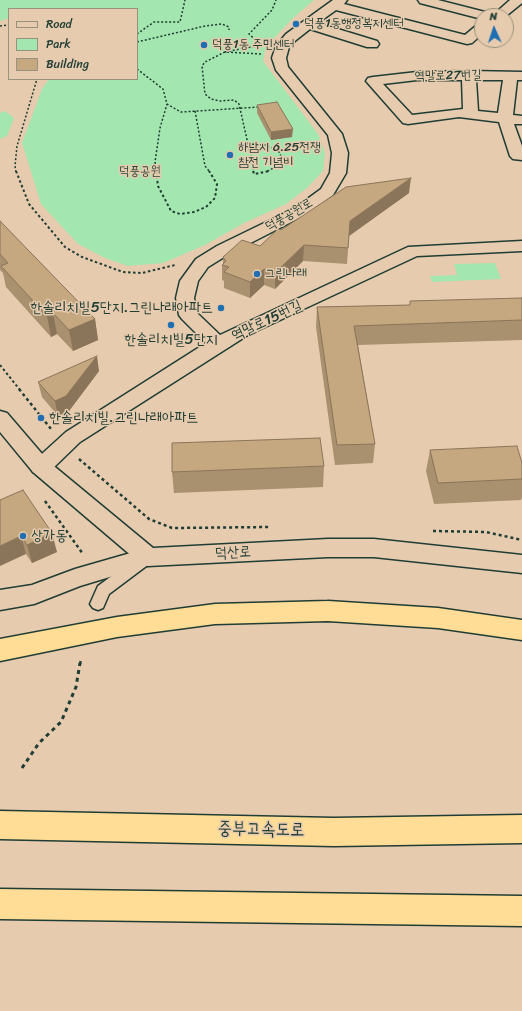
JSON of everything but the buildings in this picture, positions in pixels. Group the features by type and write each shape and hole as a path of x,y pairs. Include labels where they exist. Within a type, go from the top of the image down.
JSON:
{"highway":[{"path":"0,650 117,627 215,614 328,611 438,618 522,630"},
{"name":"중부고속도로","path":"0,825 334,832 522,829"},
{"path":"0,904 522,911"}],"street":[{"path":"424,0 474,13"},
{"path":"508,8 518,0"},
{"path":"279,54 283,46 308,24 337,2 467,40 474,34"},
{"path":"308,24 372,44"},
{"name":"덕풍공원로","path":"218,344 188,315 185,298 189,281 196,270 202,263 223,250 301,212 327,192 338,173 340,153 335,134 281,67 278,58 279,54"},
{"name":"역말로27번길","path":"471,115 459,113 408,120 373,82 417,76 516,76"},
{"path":"468,76 471,115 522,120"},
{"path":"516,76 505,118 518,156"},
{"path":"504,247 522,238"},
{"name":"역말로15번길","path":"41,467 73,437 218,344 241,331 414,251 522,246"},
{"path":"0,418 41,467 148,557"},
{"name":"덕산로","path":"0,600 34,594 75,578 148,557 328,548 374,548 522,564"}],"lane":[{"path":"98,604 103,590 148,557"}],"path":[{"path":"138,33 154,22 180,22 185,0"},
{"path":"248,144 265,144 278,150 283,160 281,164 269,172 254,174 239,104 234,100 220,101 211,99 205,94 202,66 205,62 225,52 261,44 249,34 272,10 276,0"},
{"path":"138,42 205,26 222,24 229,27 229,30"},
{"path":"225,52 279,54"},
{"path":"138,70 163,89 167,104 160,128 156,162 158,186 171,211 180,214 194,212 206,207 215,198 217,184 205,166 195,111"},
{"path":"37,80 17,146 15,166 18,179 29,204 65,247 82,257 123,272 142,273 183,264 196,270"},
{"path":"167,104 181,112 241,109 261,106"},
{"path":"22,768 39,743 61,722 76,687 81,660"}],"green space":[{"name":"덕풍공원","path":"0,0 314,0 291,20 266,47 263,61 318,134 325,153 323,171 308,187 286,204 244,223 205,245 163,263 128,266 105,258 78,244 41,204 22,143 42,89 48,80 138,80 138,8 8,8 8,18 0,21"},
{"path":"5,111 14,118 7,136 0,139 0,113"},
{"path":"495,263 501,279 432,282 430,276 457,275 454,264"}],"place":[{"name":"덕풍1동행정복지센터","path":"296,24"},
{"name":"덕풍1동 주민센터","path":"204,45"},
{"name":"하남시 6.25전쟁 참전 기념비","path":"230,155"},
{"name":"그린나래","path":"257,274"},
{"name":"한솔리치빌5단지.그린나래아파트","path":"221,308"},
{"name":"한솔리치빌5단지","path":"171,325"},
{"name":"한솔리치빌.그린나래아파트","path":"41,418"},
{"name":"상가동","path":"23,536"}]}
